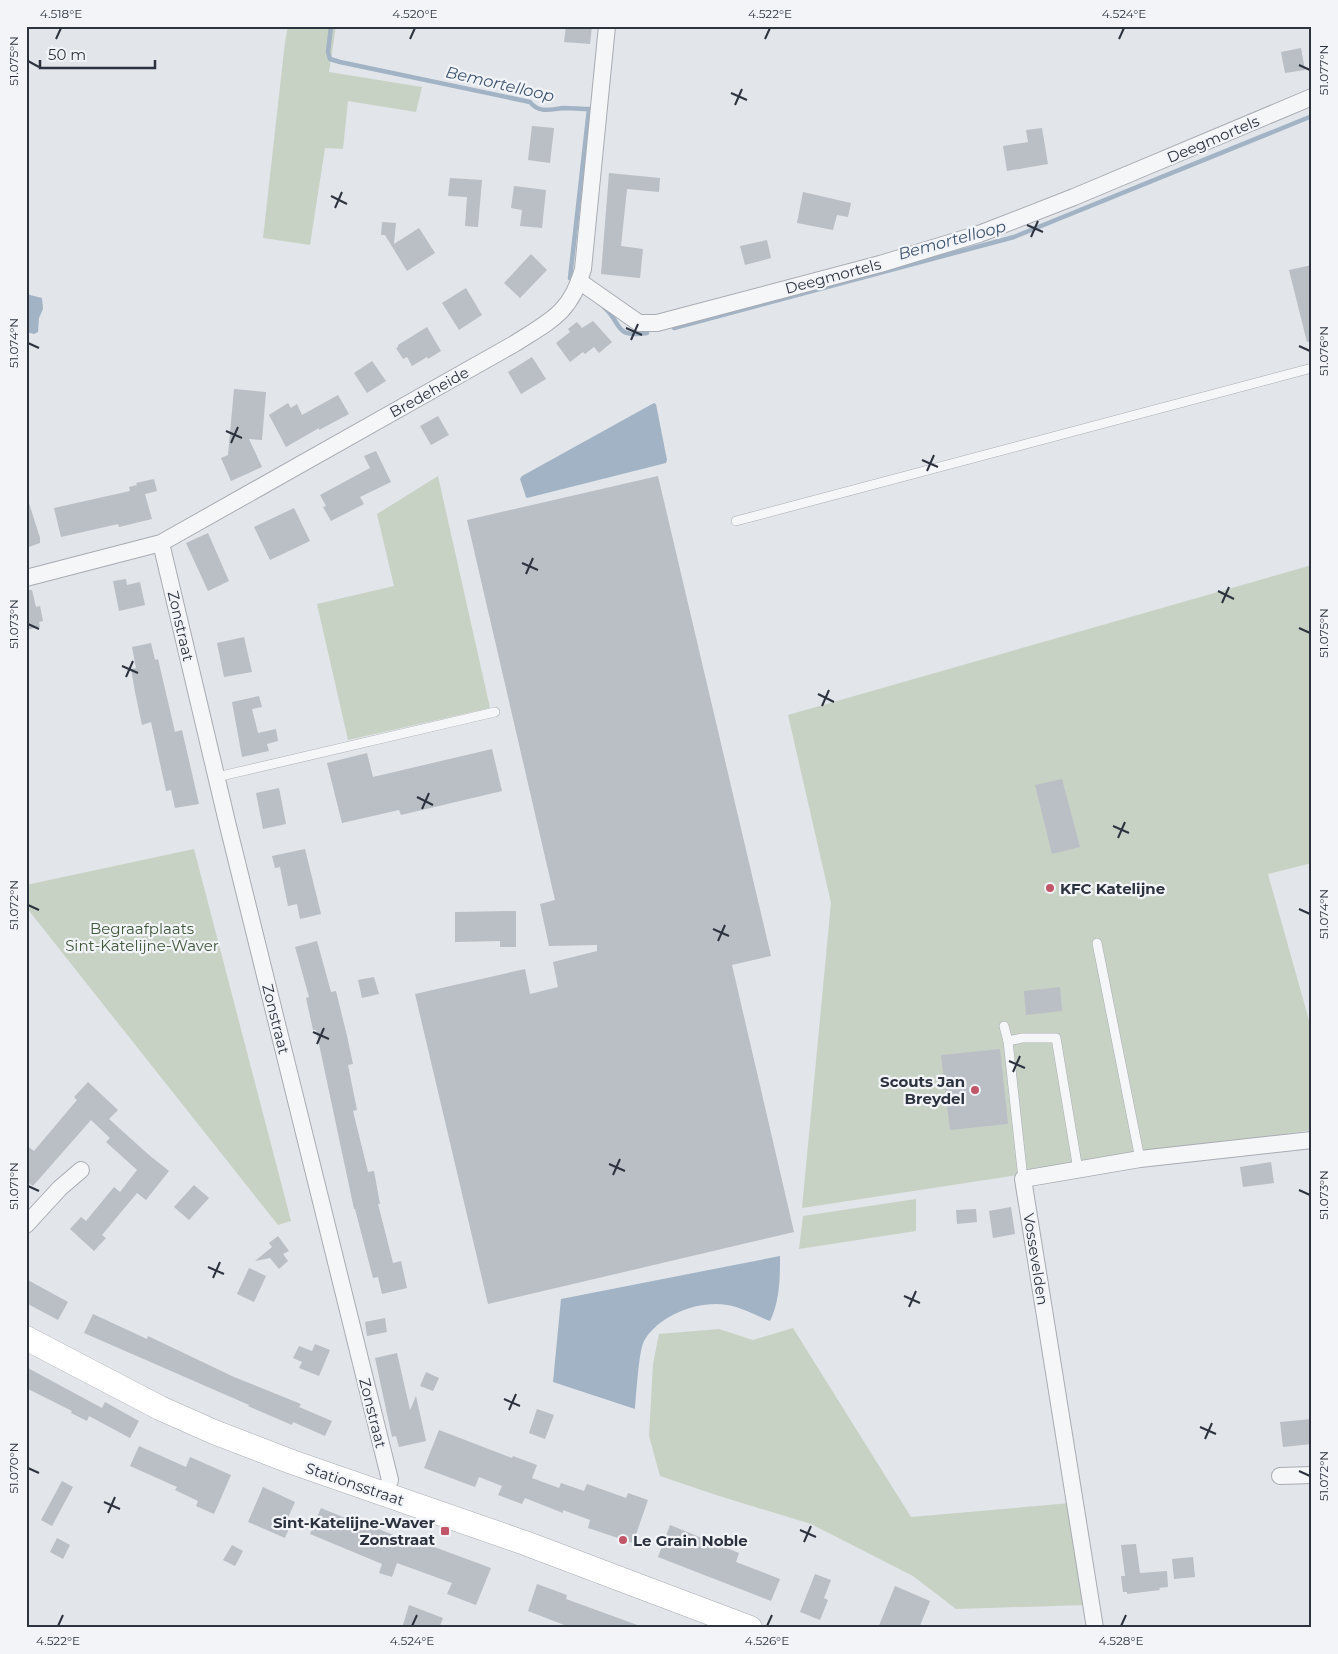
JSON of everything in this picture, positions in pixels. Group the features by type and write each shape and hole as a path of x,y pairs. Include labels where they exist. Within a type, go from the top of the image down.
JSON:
{"street":[{"name":"Bredeheide","path":"26,578 161,543 514,344 558,316 574,296 583,269 607,26"},
{"name":"Deegmortels","path":"579,281 639,323 657,323 880,264 980,234 1074,197 1312,97"},
{"name":"Zonstraat","path":"161,543 390,1480 384,1495"},
{"path":"1023,1179 1140,1159 1312,1140"},
{"path":"26,1225 60,1188 81,1170"},
{"name":"Vossevelden","path":"1023,1179 1095,1628"},
{"name":"Stationsstraat","path":"26,1338 160,1408 214,1432 292,1462 534,1547 750,1628"},
{"path":"1280,1476 1312,1475"}],"lane":[{"path":"736,521 1312,368"},
{"path":"217,777 495,712"},
{"path":"1097,943 1140,1159"},
{"path":"1004,1026 1008,1041 1023,1179"},
{"path":"1008,1041 1022,1038 1056,1038 1078,1170"}],"green space":[{"path":"288,26 336,26 329,72 422,87 416,112 348,101 343,149 325,148 310,245 263,238"},
{"path":"438,476 490,708 348,740 317,604 394,586 377,514"},
{"name":"KFC Katelijne","path":"1312,565 1312,863 1268,874 1312,1031 1312,1130 802,1208 831,903 788,715"},
{"name":"Begraafplaats Sint-Katelijne-Waver","path":"194,849 291,1221 278,1225 26,907 26,885"},
{"path":"916,1199 916,1231 799,1249 803,1216"},
{"path":"793,1328 911,1517 1071,1503 1085,1605 956,1609 913,1576 811,1524 660,1476 649,1436 653,1364 659,1334 719,1329 753,1340"}],"water":[{"path":"26,294 42,298 43,309 39,318 38,332 34,334 26,332"},
{"path":"654,403 656,404 666,463 526,497 520,479 522,476"},
{"path":"780,1256 778,1297 770,1321 732,1306 704,1305 692,1307 669,1317 651,1332 642,1346 635,1409 553,1382 561,1299"}],"building":[{"path":"566,26 592,26 590,44 564,42"},
{"path":"1301,48 1305,70 1285,73 1281,52"},
{"path":"532,126 554,128 550,163 528,160"},
{"path":"1042,128 1048,164 1007,171 1003,146 1028,142 1026,130"},
{"path":"609,173 660,178 659,192 627,189 621,246 643,249 640,278 601,274"},
{"path":"450,178 482,180 478,227 465,226 467,197 448,196"},
{"path":"514,186 546,190 542,228 520,226 522,210 511,208"},
{"path":"803,192 851,203 848,217 837,215 833,230 797,223"},
{"path":"382,222 396,223 394,244 419,228 435,253 407,271 385,235 381,235"},
{"path":"767,240 771,258 745,265 740,246"},
{"path":"531,254 547,270 520,298 504,283"},
{"path":"1312,265 1312,341 1307,342 1289,270"},
{"path":"466,288 482,315 459,330 442,303"},
{"path":"593,321 612,342 599,353 594,347 585,354 583,352 570,362 556,343 570,332 568,329 577,322 582,328"},
{"path":"427,327 441,351 412,366 407,357 403,359 396,348"},
{"path":"532,357 546,379 521,394 508,372"},
{"path":"372,361 386,381 367,393 354,373"},
{"path":"234,389 266,392 262,440 249,439 262,467 231,481 221,458 228,455"},
{"path":"338,395 349,414 319,430 319,428 286,447 269,415 288,403 291,408 297,404 302,415"},
{"path":"438,416 449,435 431,445 420,426"},
{"path":"376,451 391,482 360,497 364,504 331,521 323,507 326,506 320,495 370,468 364,456"},
{"path":"658,476 771,956 732,965 794,1232 488,1304 415,994 525,969 530,994 558,987 553,962 597,951 597,945 549,946 540,904 555,900 467,520"},
{"path":"154,479 157,491 145,494 152,519 119,527 118,524 61,537 54,508 130,491 129,487 137,485 136,483"},
{"path":"26,503 29,503 40,543 26,548"},
{"path":"294,508 310,541 270,560 254,527"},
{"path":"208,533 229,581 208,591 186,543"},
{"path":"126,579 127,585 140,582 145,605 119,611 113,581"},
{"path":"26,590 32,590 36,607 40,606 43,621 39,622 40,627 26,630"},
{"path":"244,637 252,672 224,677 217,643"},
{"path":"151,643 155,660 158,659 175,732 182,730 199,804 175,808 171,790 166,791 151,722 142,725 131,669 136,668 132,647"},
{"path":"259,696 262,707 252,709 258,733 276,729 278,741 267,744 269,751 242,757 232,702"},
{"path":"492,749 502,791 401,815 399,810 342,823 327,763 367,753 373,777"},
{"path":"1062,779 1080,847 1052,854 1035,785"},
{"path":"279,788 286,824 263,829 256,793"},
{"path":"305,849 321,914 300,919 297,904 288,906 280,867 275,868 272,856"},
{"path":"516,911 516,947 500,947 500,941 455,942 455,912"},
{"path":"317,941 331,992 336,991 347,1036 353,1064 348,1065 357,1110 353,1111 368,1172 374,1171 380,1204 378,1204 393,1263 401,1261 407,1288 382,1294 378,1277 373,1278 354,1209 316,1030 313,1030 306,998 309,997 295,947"},
{"path":"374,977 379,994 362,998 358,980"},
{"path":"1060,987 1062,1011 1026,1015 1024,991"},
{"name":"Scouts Jan Breydel","path":"1000,1049 1008,1124 950,1130 941,1055"},
{"path":"88,1082 118,1110 109,1119 169,1171 146,1200 137,1193 102,1235 106,1238 94,1251 70,1229 81,1217 86,1221 114,1187 120,1192 137,1170 106,1142 110,1138 91,1120 33,1186 26,1181 26,1145 34,1151 77,1100 74,1097"},
{"path":"1271,1162 1274,1183 1243,1187 1240,1167"},
{"path":"194,1185 209,1198 189,1220 174,1207"},
{"path":"1011,1207 1015,1234 993,1238 989,1211"},
{"path":"976,1209 977,1222 957,1224 956,1210"},
{"path":"278,1236 289,1251 283,1254 288,1261 279,1269 270,1258 255,1261 272,1247 269,1243"},
{"path":"249,1268 266,1276 254,1302 237,1294"},
{"path":"26,1279 68,1302 58,1320 26,1303"},
{"path":"93,1314 147,1339 148,1336 234,1377 301,1404 299,1407 332,1421 325,1436 293,1422 292,1425 84,1333"},
{"path":"385,1318 387,1332 367,1336 365,1322"},
{"path":"315,1344 330,1350 319,1376 299,1368 302,1362 293,1358 299,1346 312,1351"},
{"path":"397,1353 410,1410 416,1396 426,1441 399,1447 396,1436 392,1437 375,1358"},
{"path":"26,1367 102,1408 105,1402 139,1421 130,1438 89,1416 87,1421 71,1413 72,1411 26,1388"},
{"path":"426,1372 439,1378 433,1391 420,1386"},
{"path":"537,1409 554,1415 545,1439 529,1433"},
{"path":"1312,1419 1312,1444 1283,1447 1280,1422"},
{"path":"439,1430 512,1458 513,1456 537,1465 532,1478 559,1488 561,1483 584,1491 587,1484 626,1498 628,1493 648,1500 633,1543 588,1528 590,1520 563,1510 563,1513 525,1498 522,1504 498,1495 502,1486 479,1477 475,1487 424,1468"},
{"path":"139,1446 186,1467 190,1457 231,1475 214,1514 196,1506 198,1501 175,1490 177,1487 130,1466"},
{"path":"62,1481 73,1487 52,1526 41,1520"},
{"path":"263,1487 295,1502 286,1522 291,1524 285,1538 248,1522"},
{"path":"321,1508 372,1529 373,1527 417,1544 418,1541 491,1568 476,1605 447,1594 452,1583 397,1563 392,1577 379,1573 382,1564 310,1534"},
{"path":"670,1525 739,1553 736,1562 780,1579 771,1601 658,1557"},
{"path":"57,1538 70,1545 63,1559 50,1552"},
{"path":"1136,1544 1140,1573 1167,1571 1168,1587 1159,1588 1160,1590 1127,1594 1127,1592 1123,1592 1121,1576 1125,1576 1121,1545"},
{"path":"232,1545 243,1551 235,1566 223,1560"},
{"path":"1193,1557 1195,1577 1174,1579 1172,1559"},
{"path":"815,1574 831,1580 824,1598 828,1600 820,1620 800,1612"},
{"path":"537,1584 567,1595 566,1599 640,1626 639,1628 572,1628 528,1611"},
{"path":"895,1586 930,1601 919,1628 878,1628"},
{"path":"409,1605 443,1618 439,1628 402,1628"}],"waterway":[{"name":"Bemortelloop","path":"331,26 328,52 330,59 530,102 537,108 542,109 589,109 570,278"},
{"name":"Bemortelloop","path":"674,328 1014,237 1312,116"},
{"name":"Bemortelloop","path":"604,307 623,331 636,334 647,333"}],"place":[{"name":"KFC Katelijne","path":"1050,888"},
{"name":"Scouts Jan Breydel","path":"975,1090"},
{"name":"Sint-Katelijne-Waver Zonstraat","path":"445,1531"},
{"name":"Le Grain Noble","path":"623,1540"}]}
